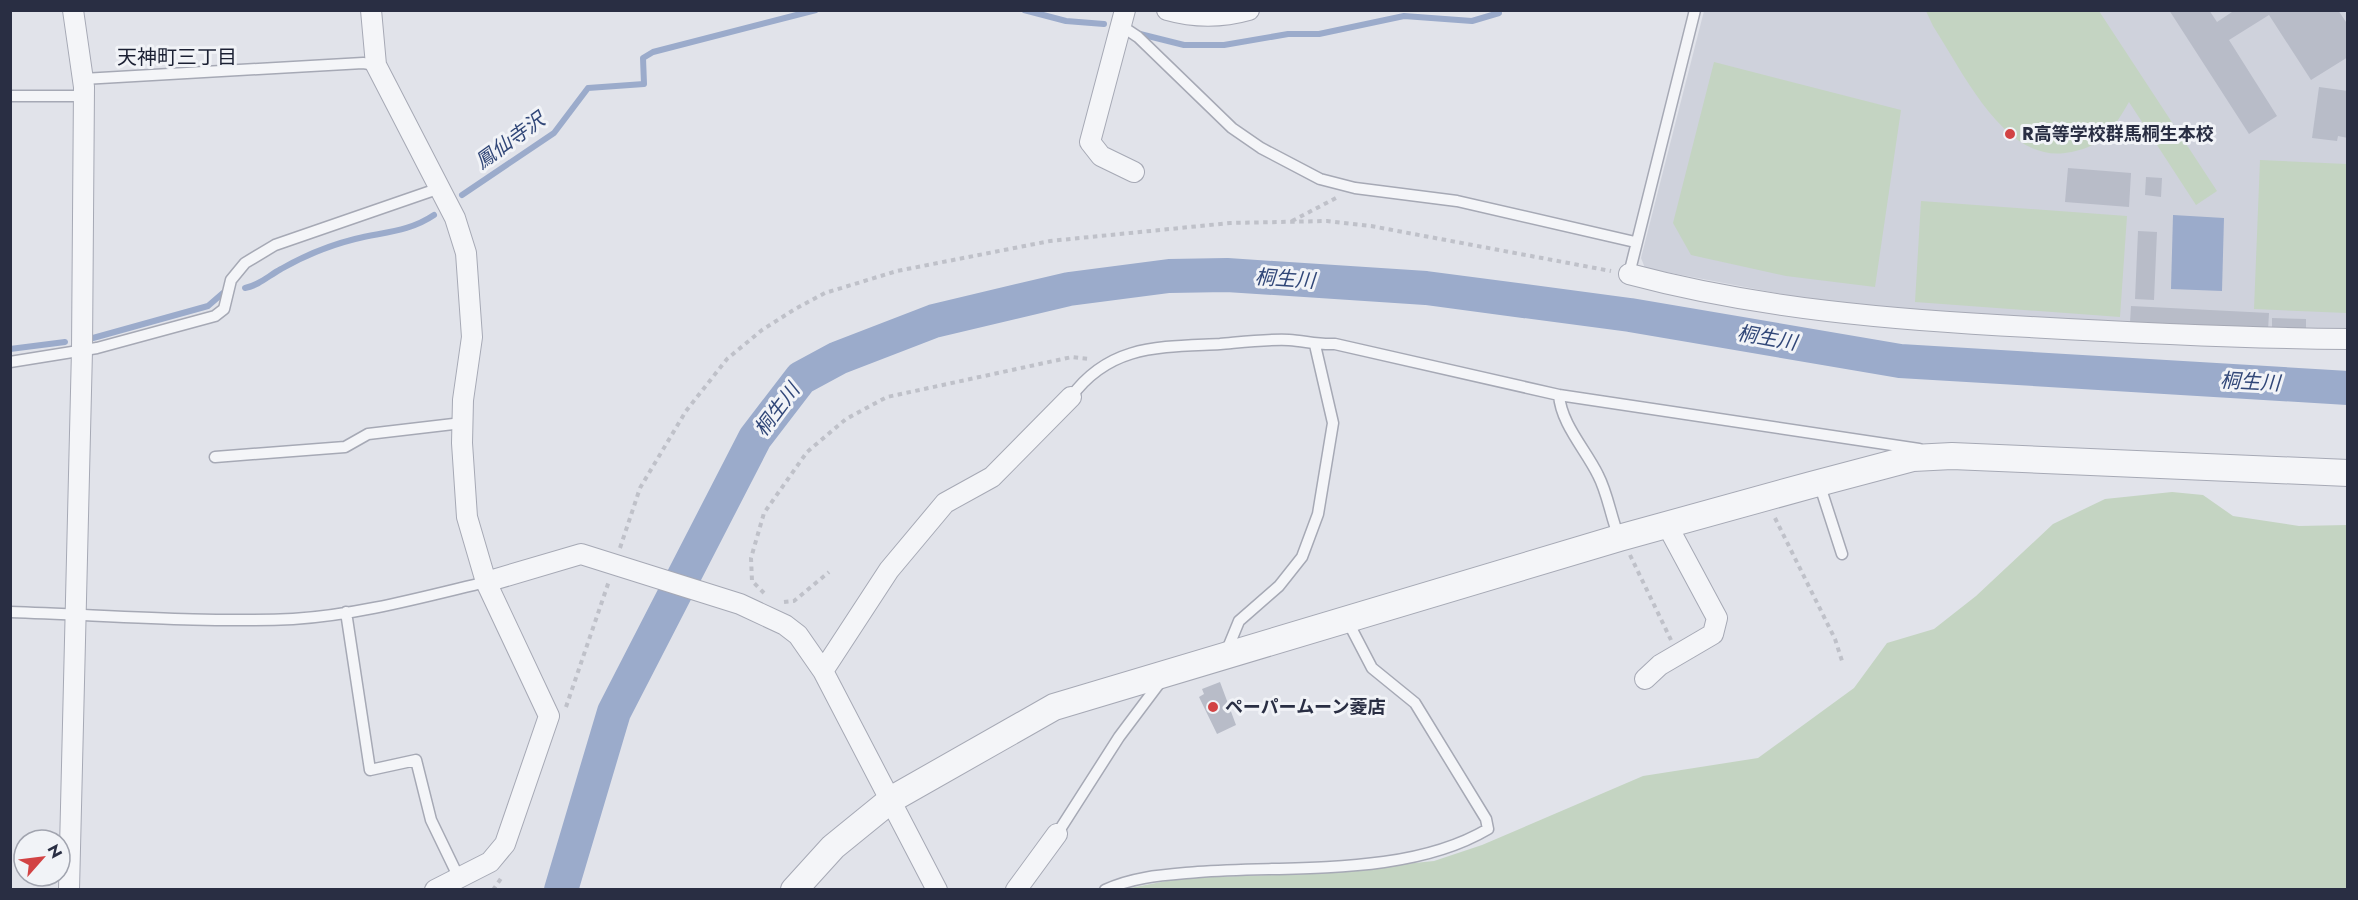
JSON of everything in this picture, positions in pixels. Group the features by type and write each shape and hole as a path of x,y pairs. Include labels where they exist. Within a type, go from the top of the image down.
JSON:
{"street":[{"path":"69,890 82,350 83,87 73,10"},
{"path":"371,10 376,65 455,218 466,253 472,337 462,423 467,517 486,582 549,716 505,844 490,862 435,890"},
{"path":"1167,10 1192,17 1234,14 1249,10"},
{"path":"1122,18 1090,142 1101,156 1134,172"},
{"path":"1629,274 1765,303 1905,320 2213,336 2348,339"},
{"path":"822,671 889,570 945,503 992,477 1071,397"},
{"path":"794,890 841,840 892,800 1054,707 1347,619 1623,544 1667,525 1819,483 1913,458 1952,456 2348,473"},
{"path":"1645,679 1660,665 1713,634 1717,618 1689,564 1672,539 1667,525"},
{"path":"486,582 581,554 741,604 765,615 798,635 822,671 892,800 937,890"},
{"path":"1016,890 1057,834"}],"lane":[{"path":"1629,274 1635,242 1695,10"},
{"path":"1122,18 1138,37 1242,135 1320,179 1355,188 1457,201 1635,242"},
{"path":"10,96 83,87 363,63 376,65"},
{"path":"10,362 82,350 215,316 224,309 231,280 245,263 275,245 440,188"},
{"path":"1071,397 1084,379 1122,355 1146,347 1290,340 1315,345 1335,344 1559,395 1890,444 1952,456"},
{"path":"1224,657 1239,621 1279,586 1302,557 1318,514 1333,423 1315,345"},
{"path":"1559,395 1560,405 1600,477 1623,544"},
{"path":"215,457 345,447 368,434 462,423"},
{"path":"1819,483 1842,554"},
{"path":"10,612 208,619 295,619 346,612 486,582"},
{"path":"346,612 370,770 416,760 431,820 459,878"},
{"path":"1105,890 1125,881 1156,876 1228,870 1305,868 1417,856 1448,850 1488,829 1486,819 1415,703 1372,668 1347,619"},
{"path":"1057,834 1119,737 1167,673"}],"path":[{"path":"1290,222 1355,188"},
{"path":"565,710 640,488 686,411 727,359 762,330 815,298 897,271 1050,241 1230,223 1328,221 1371,225 1629,274"},
{"path":"772,597 765,594 752,581 751,558 764,513 807,452 846,419 887,398 917,389 1072,357 1092,359 1105,365"},
{"path":"1765,498 1835,639 1843,664"},
{"path":"1623,544 1678,654"},
{"path":"780,600 787,603 794,601 829,572"},
{"path":"493,890 507,870"}],"shaded area":[{"name":"R高等学校群馬桐生本校","path":"1704,11 2347,11 2348,328 2341,332 2126,326 1891,308 1792,296 1645,268 1641,258"}],"green space":[{"path":"1926,11 2099,11 2217,191 2196,205 2129,102 2111,130 2097,142 2078,151 2043,152 2023,143 2004,128 1971,88"},
{"path":"1714,62 1901,110 1875,287 1786,276 1691,255 1673,223"},
{"path":"2260,160 2347,164 2347,313 2254,309"},
{"path":"1921,201 2127,216 2120,317 1915,302"},
{"path":"2172,492 2203,495 2233,516 2299,526 2347,525 2347,889 1120,890 1182,878 1307,874 1434,861 1482,845 1643,776 1758,758 1854,688 1887,643 1934,629 1976,596 2053,524 2105,499"}],"water":[{"path":"2173,215 2224,218 2222,291 2171,289"}],"building":[{"path":"2169,10 2209,10 2217,22 2235,10 2338,10 2348,25 2348,57 2311,80 2269,15 2229,40 2277,116 2249,134"},
{"path":"2319,87 2348,91 2348,138 2338,136 2337,141 2312,138"},
{"path":"2068,168 2131,173 2129,207 2065,202"},
{"path":"2146,177 2162,178 2161,197 2145,195"},
{"path":"2138,231 2157,232 2154,300 2135,299"},
{"path":"2131,306 2269,313 2268,330 2130,323"},
{"path":"2272,318 2306,319 2306,331 2272,330"},
{"path":"1220,682 1236,725 1217,734 1199,697 1204,694 1202,689"}],"waterway":[{"name":"鳳仙寺沢","path":"462,195 554,133 588,88 644,84 643,58 653,52 816,10"},
{"name":"鳳仙寺沢","path":"1024,10 1066,21 1104,24"},
{"name":"鳳仙寺沢","path":"1136,33 1184,45 1224,45 1288,34 1319,34 1404,16 1472,21 1499,13 1498,10"},
{"name":"鳳仙寺沢","path":"245,288 260,283 298,260 327,248 415,225 434,215"},
{"name":"桐生川","path":"561,890 614,712 755,438 801,378 838,358 934,321 1069,289 1169,276 1227,275 1426,288 1630,315 1900,361 2348,388"},
{"name":"鳳仙寺沢","path":"93,338 208,306 223,293"},
{"name":"鳳仙寺沢","path":"10,349 65,342"}],"place":[{"name":"R高等学校群馬桐生本校","path":"2010,134"},
{"name":"ペーパームーン菱店","path":"1213,707"}],"district":[{"name":"天神町三丁目","path":"177,57"}]}
